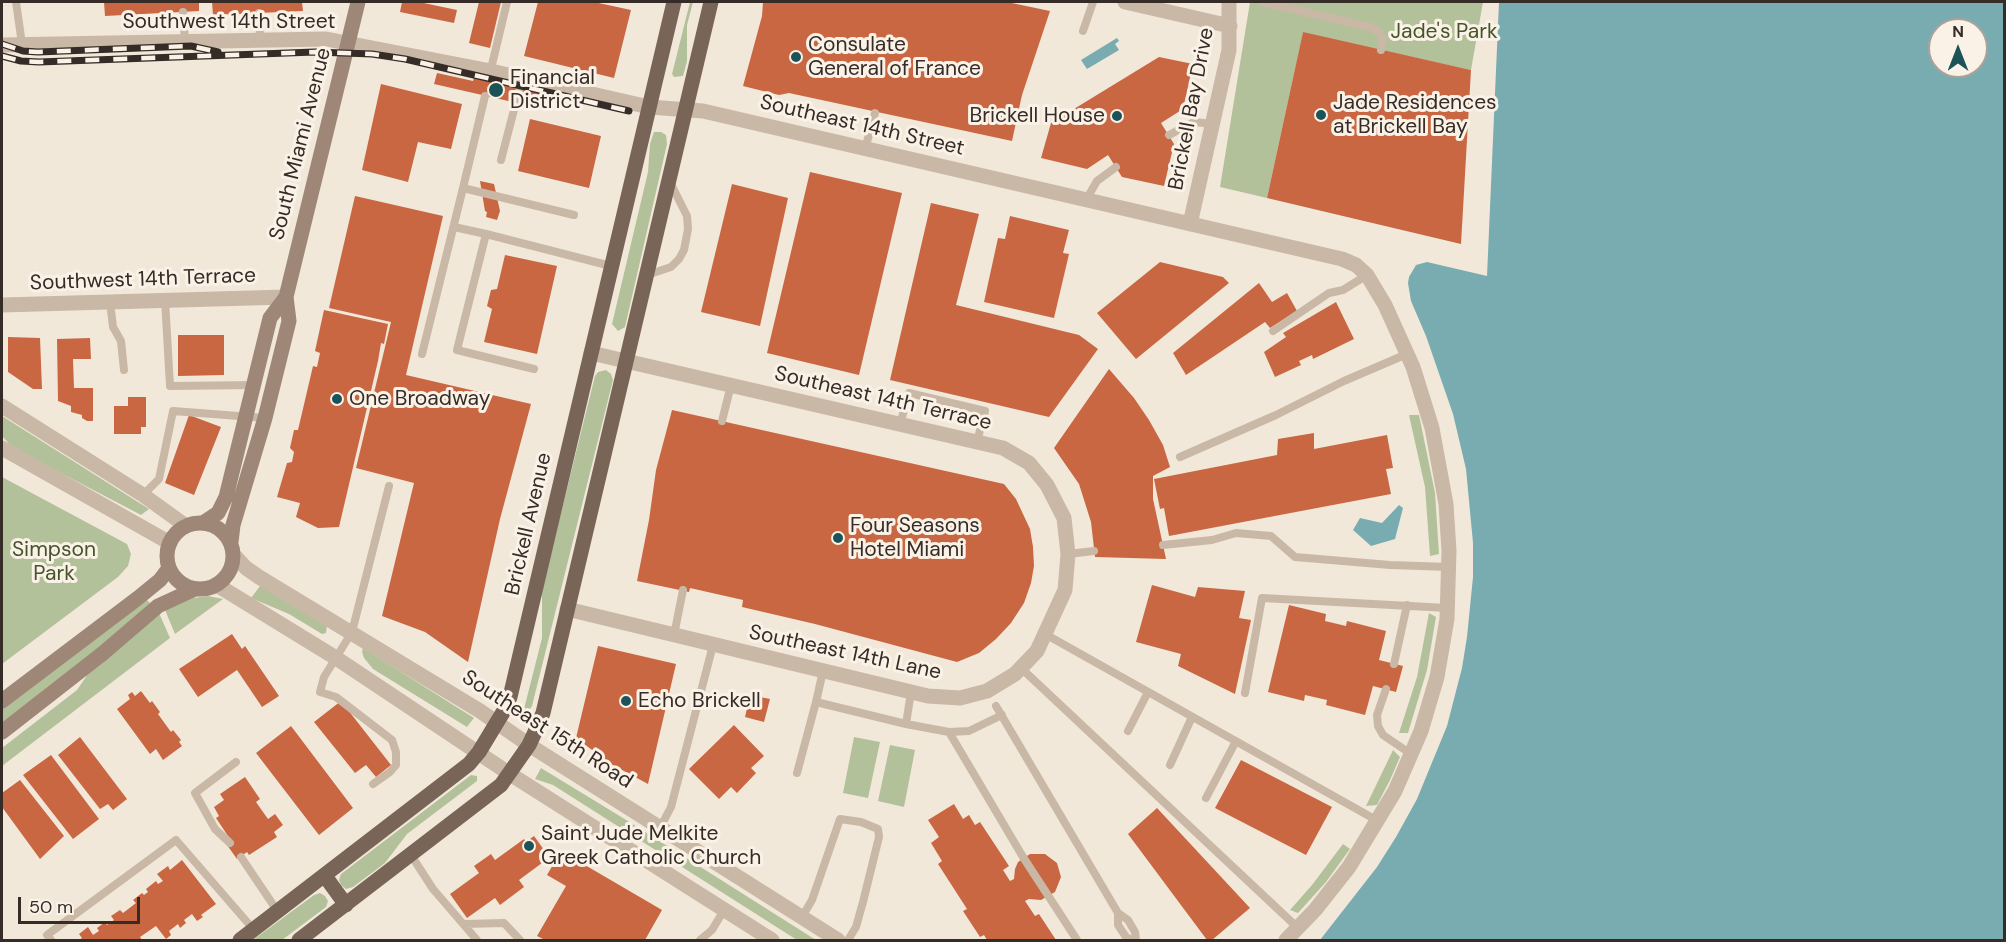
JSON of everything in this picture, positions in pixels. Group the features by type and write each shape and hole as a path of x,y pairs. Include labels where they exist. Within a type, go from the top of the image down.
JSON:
{"main road":[{"name":"South Miami Avenue","path":"233,549 232,525 265,418 289,321 286,297 358,2"},
{"name":"Brickell Avenue","path":"240,940 463,770 479,752 498,723 510,697 674,2"},
{"path":"304,940 346,904 496,790 510,774 529,745 543,713 711,2"},
{"name":"South Miami Avenue","path":"203,523 218,513 226,497 270,318 286,297"},
{"path":"203,523 220,528 233,549 228,576 217,585 202,590 179,582 169,568 167,560 170,543 176,533 186,526 203,523"},
{"path":"2,701 138,598 160,580 169,568"},
{"path":"2,732 88,666 158,606 195,589"},
{"path":"325,876 346,904"}],"street":[{"path":"1125,2 1230,26"},
{"name":"Brickell Bay Drive","path":"1190,224 1229,50 1229,2"},
{"name":"Southwest 14th Street","path":"2,45 260,39 326,39 348,43"},
{"name":"Southeast 14th Street","path":"348,43 650,107 704,111 1342,259 1364,272"},
{"path":"1286,940 1348,867 1395,791 1421,731 1437,676 1447,608 1449,567 1446,504 1438,455 1424,398 1385,305 1364,272"},
{"name":"Southwest 14th Terrace","path":"2,305 286,297"},
{"name":"Southeast 14th Terrace","path":"591,352 1003,448 1029,464 1047,485 1064,518 1068,554 1065,590"},
{"path":"2,406 143,495 186,526"},
{"path":"2,448 170,543"},
{"name":"Southeast 15th Road","path":"233,549 246,568 259,577 498,723 529,745 838,940"},
{"path":"217,585 336,658 510,774 772,940"},
{"name":"Southeast 14th Lane","path":"567,609 928,696 960,698 987,691 1021,668 1037,651 1065,590"}],"lane":[{"path":"16,2 22,44"},
{"path":"490,74 507,2"},
{"path":"1083,31 1093,2"},
{"path":"1262,2 1370,27 1379,32 1383,40 1381,50"},
{"path":"183,12 185,41"},
{"path":"259,13 260,39"},
{"path":"501,160 522,79"},
{"path":"422,354 485,96"},
{"path":"865,149 875,113"},
{"path":"1169,135 1194,122 1213,124"},
{"path":"1086,200 1096,181 1116,167"},
{"path":"646,275 671,267 684,250 688,229 687,216 669,181"},
{"path":"463,188 574,215"},
{"path":"454,226 611,266"},
{"path":"486,234 457,350 534,369"},
{"path":"1273,331 1329,293 1343,290 1364,272"},
{"path":"165,300 170,386 255,385"},
{"path":"110,302 113,327 121,341 124,370"},
{"path":"1180,457 1407,354"},
{"path":"722,421 731,385"},
{"path":"900,424 909,393 985,411 977,442"},
{"path":"143,495 159,478 173,411 265,418"},
{"path":"373,784 396,765 396,752 392,740 336,697 320,692 324,676 352,632 389,486"},
{"path":"1163,545 1212,540 1236,533 1271,536 1295,557 1390,565 1449,567"},
{"path":"1068,554 1094,551"},
{"path":"674,635 684,590"},
{"path":"1245,693 1262,598 1447,608"},
{"path":"1394,664 1407,605"},
{"path":"1045,634 1378,821"},
{"path":"660,828 671,807 713,645"},
{"path":"1021,668 1298,928"},
{"path":"797,774 823,671"},
{"path":"1386,689 1377,716 1378,726 1383,735 1411,754"},
{"path":"906,723 911,692"},
{"path":"1128,731 1148,692"},
{"path":"816,702 949,732 969,731 1002,715"},
{"path":"996,706 1118,914 1128,920 1135,932 1136,940"},
{"path":"1170,765 1192,717"},
{"path":"949,732 1023,857 1077,940"},
{"path":"1206,798 1236,741"},
{"path":"230,843 215,829 195,793 236,762"},
{"path":"802,917 812,900 840,819 861,822 878,829 879,837 864,902 856,927 848,940"},
{"path":"51,940 47,935 176,840 254,930"},
{"path":"411,855 433,889 477,940"},
{"path":"241,857 278,912"},
{"path":"700,940 712,930 724,910"},
{"path":"1118,914 1118,925 1126,937 1131,940"},
{"path":"465,924 504,923 520,940"}],"green space":[{"path":"690,2 693,2 687,25 687,61 683,76 674,77 672,74"},
{"name":"Jade's Park","path":"1250,2 1483,2 1471,70 1303,33 1267,198 1220,187"},
{"path":"654,132 666,135 667,144 625,327 618,331 612,324 648,172 650,144"},
{"path":"606,370 611,374 613,380 532,706 528,712 523,713 542,638 542,589 595,376 598,372"},
{"path":"1409,415 1419,415 1435,493 1439,554 1430,556 1425,487"},
{"path":"2,416 149,509 141,515 13,448 2,436"},
{"name":"Simpson Park","path":"2,477 127,544 131,554 128,566 118,577 2,664"},
{"path":"260,586 327,625 326,633 322,634 289,614 251,598"},
{"path":"208,596 223,599 175,634 165,610 193,598"},
{"path":"147,600 150,603 82,662 2,725 2,708"},
{"path":"159,613 170,638 2,766 2,748 77,690 90,671"},
{"path":"1429,613 1436,617 1427,670 1408,733 1399,733 1417,677"},
{"path":"363,648 474,718 467,727 373,669 364,658"},
{"path":"854,737 880,742 868,798 843,793"},
{"path":"890,745 915,750 904,807 878,801"},
{"path":"1393,750 1400,757 1390,780 1377,805 1366,806"},
{"path":"541,768 816,940 797,940 553,785 535,779"},
{"path":"471,775 477,776 477,781 407,834 385,863 353,887 346,889 341,885 339,880 341,874"},
{"path":"1343,844 1350,849 1326,882 1298,913 1290,910 1312,885"},
{"path":"320,893 328,901 326,907 282,940 253,940 314,895"}],"water":[{"path":"1499,2 2004,2 2004,940 1320,940 1377,867 1417,799 1447,726 1462,668 1467,637 1473,577 1473,543 1466,469 1453,414 1426,336 1411,301 1408,283 1416,265 1427,262 1487,276"},
{"path":"1117,38 1119,41 1115,44 1119,50 1087,69 1081,60"},
{"path":"1399,505 1403,508 1395,539 1371,546 1353,530 1360,518 1382,523"}],"building":[{"path":"104,2 199,2 199,11 105,16"},
{"path":"212,2 302,2 303,11 213,15"},
{"path":"402,2 419,2 457,10 454,23 400,12"},
{"path":"479,2 501,2 490,48 469,43"},
{"path":"538,2 594,2 631,10 614,78 524,56"},
{"path":"763,2 1007,2 1050,11 1022,95 1012,141 789,93 779,95 743,86 762,16"},
{"path":"1303,32 1471,70 1461,244 1267,198"},
{"name":"Brickell House","path":"1159,57 1193,64 1183,109 1161,123 1174,144 1164,186 1122,177 1108,155 1087,169 1041,158 1051,123"},
{"path":"437,73 473,81 475,74 543,90 539,108 434,84"},
{"path":"381,84 462,104 451,149 418,142 408,182 362,170"},
{"path":"530,119 601,136 589,188 518,171"},
{"path":"810,172 902,193 859,375 767,353"},
{"path":"480,181 494,184 500,211 497,220 486,217 487,212"},
{"path":"732,184 788,198 760,326 701,312"},
{"path":"355,196 443,216 406,375 531,404 500,519 468,662 425,632 382,616 414,483 356,468 391,322 329,308"},
{"path":"931,203 979,214 956,305 1079,335 1098,349 1049,417 890,380"},
{"path":"1010,216 1069,230 1063,253 1069,254 1054,318 984,302 998,238 1005,239"},
{"path":"505,255 557,266 537,354 484,342 492,309 487,306 491,290 497,289"},
{"path":"1160,262 1223,277 1229,283 1136,359 1097,313"},
{"path":"1259,283 1272,302 1287,293 1297,311 1270,328 1265,322 1186,375 1173,353"},
{"path":"1336,302 1354,339 1313,359 1312,355 1299,361 1301,365 1275,377 1264,352 1286,337 1283,333"},
{"name":"One Broadway","path":"324,310 388,324 384,344 381,343 339,527 318,528 296,517 300,503 277,497 287,463 292,462 294,452 290,448 294,430 298,430 313,366 317,367 320,353 315,351"},
{"path":"178,335 224,335 224,375 178,376"},
{"path":"8,337 40,338 42,389 33,389 8,372"},
{"path":"90,338 91,359 73,359 74,388 93,388 93,421 87,421 82,418 82,415 71,412 71,406 58,401 57,339"},
{"path":"1109,369 1149,420 1163,445 1170,467 1153,476 1153,499 1166,559 1095,557 1091,522 1079,484 1054,448"},
{"path":"128,397 146,397 146,427 141,427 141,434 114,434 114,406 128,406"},
{"name":"Four Seasons Hotel Miami","path":"672,410 1004,484 1016,499 1030,529 1034,566 1024,603 1011,623 996,639 979,653 957,662 742,607 743,600 690,588 689,592 637,581 656,470"},
{"path":"189,415 221,427 194,495 165,483"},
{"path":"1314,433 1314,449 1387,435 1393,468 1386,469 1391,494 1169,536 1164,508 1160,509 1154,479 1277,455 1278,439"},
{"path":"1152,585 1195,597 1198,587 1245,591 1239,618 1251,620 1235,694 1178,666 1181,654 1136,642"},
{"path":"1289,605 1326,614 1325,621 1346,626 1347,621 1386,631 1379,660 1403,666 1396,692 1373,686 1365,715 1326,705 1327,700 1305,695 1304,701 1268,692"},
{"path":"232,634 242,649 245,646 279,696 262,707 237,670 198,697 179,669"},
{"name":"Echo Brickell","path":"598,646 676,664 648,784 611,764 576,738"},
{"path":"141,691 150,703 152,701 171,732 173,730 181,740 179,742 182,746 163,760 156,749 150,754 117,709 130,699 128,695 132,692 135,696"},
{"path":"750,695 770,699 764,722 745,717"},
{"path":"341,701 391,765 376,777 366,765 355,773 314,722"},
{"path":"734,725 764,756 751,768 756,773 737,793 731,787 719,799 689,769"},
{"path":"291,726 353,808 319,835 256,753"},
{"path":"80,737 127,799 113,810 108,804 100,809 58,755"},
{"path":"51,755 99,819 73,839 23,775"},
{"path":"1241,760 1332,807 1306,855 1215,808"},
{"path":"245,777 260,799 256,802 268,819 275,814 283,825 274,832 277,837 249,855 247,852 237,859 227,845 232,842 216,818 219,816 214,807 224,800 220,794"},
{"path":"20,780 64,836 40,859 2,807 2,793"},
{"path":"954,804 963,819 969,815 975,825 980,822 1009,866 1003,870 1010,881 1014,879 1018,862 1030,854 1045,854 1057,863 1061,877 1055,892 1041,900 1025,901 1035,916 1039,914 1056,940 987,940 984,935 980,937 963,911 967,909 938,864 942,861 931,843 939,837 928,820"},
{"path":"1157,808 1250,908 1212,940 1207,940 1128,834"},
{"path":"534,836 547,854 540,859 542,863 519,880 524,887 500,905 495,898 467,918 450,894 479,873 474,866 491,854 495,860 524,839 526,842"},
{"path":"561,851 662,910 645,940 545,940 537,936 566,886 547,875"},
{"path":"182,860 216,904 201,915 203,917 197,921 192,914 184,920 186,923 180,928 178,924 169,931 171,935 166,939 156,926 140,937 142,940 79,940 82,938 79,934 88,927 93,935 99,931 97,928 105,922 107,925 114,920 111,916 120,910 123,913 136,903 133,900 142,893 144,895 148,892 146,889 156,881 158,884 163,881 157,874 168,866 170,870"}],"railway":[{"path":"2,44 23,51 38,52 191,46 218,52"},
{"path":"2,56 21,61 39,62 315,52 372,54 405,59 629,111"}],"place":[{"name":"Consulate General of France","path":"796,57"},
{"name":"Financial District","path":"496,90"},
{"name":"Jade Residences at Brickell Bay","path":"1321,115"},
{"name":"Brickell House","path":"1117,116"},
{"name":"One Broadway","path":"337,399"},
{"name":"Four Seasons Hotel Miami","path":"838,538"},
{"name":"Echo Brickell","path":"626,701"},
{"name":"Saint Jude Melkite Greek Catholic Church","path":"529,846"}]}
